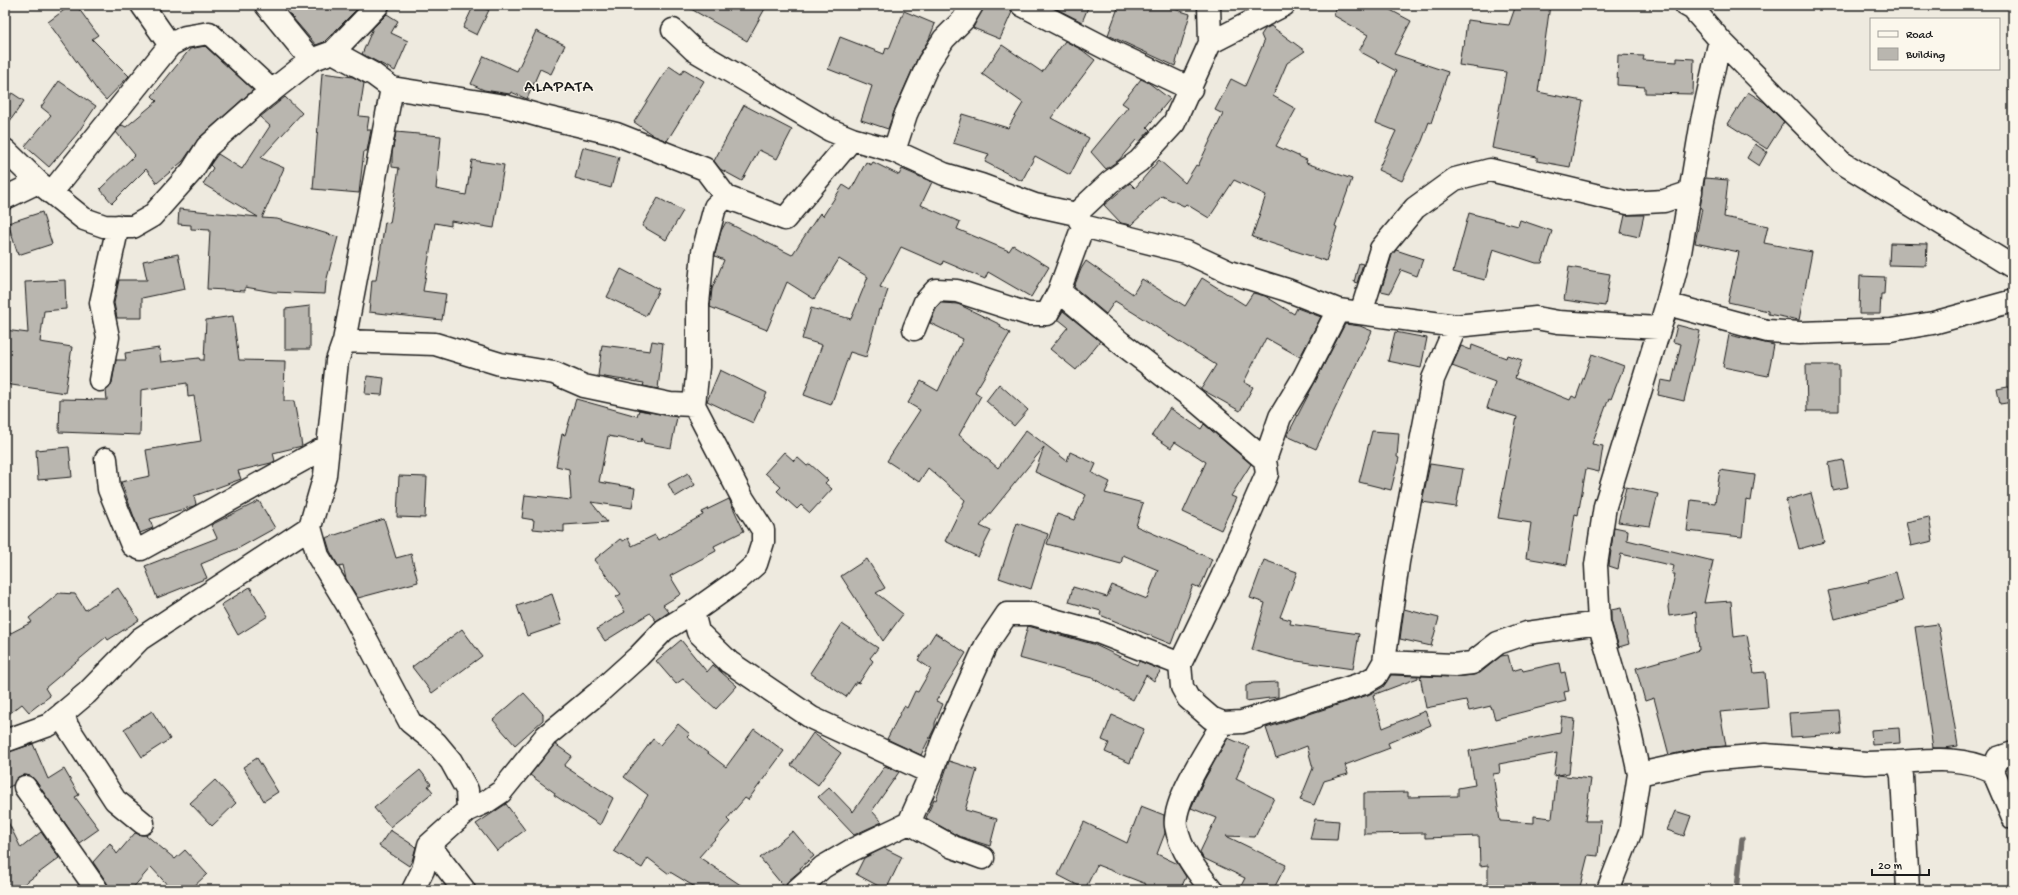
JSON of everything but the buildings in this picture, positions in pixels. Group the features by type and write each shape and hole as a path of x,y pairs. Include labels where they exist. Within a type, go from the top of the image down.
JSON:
{"street":[{"path":"142,5 170,45"},
{"path":"266,5 311,60"},
{"path":"5,150 44,188 84,219 104,226 133,227 152,216 192,171 207,147 272,91 311,60 333,52 378,5"},
{"path":"894,151 906,114 930,62 944,39 963,20 972,5"},
{"path":"1022,5 1117,54 1191,89"},
{"path":"914,329 925,302 936,290 957,291 1028,314 1047,314 1059,291 1079,220 1110,182 1139,161 1174,123 1191,89 1210,43 1209,5"},
{"path":"1210,43 1284,5"},
{"path":"1686,5 1693,9 1720,40 1841,162 2013,267"},
{"path":"673,30 694,50 830,130 852,139 894,151 944,174 981,185 1079,220 1186,252 1229,272 1287,290 1338,310 1456,326 1536,318 1558,322 1629,325 1658,328"},
{"path":"5,198 44,188 170,45 185,36 209,33 272,91"},
{"path":"1608,890 1630,833 1639,774 1627,719 1599,623 1596,565 1605,506 1658,328 1667,304 1680,253 1702,121 1720,40"},
{"path":"333,52 373,74 392,88 505,106 616,134 705,169 726,197 785,219 852,139"},
{"path":"392,88 344,341 337,361 325,475 310,527 318,556 353,614 410,722 436,743 451,761 467,790 468,810"},
{"path":"1361,313 1381,249 1414,208 1455,179 1490,170 1628,203 1664,201 1691,192"},
{"path":"413,890 423,870 429,845 468,810 486,802 501,792 546,736 598,693 639,656 664,630 693,612 738,580 756,564 763,542 763,530 743,499 694,405 698,367 698,304 703,252 715,207 726,197"},
{"path":"100,380 108,337 101,303 118,226"},
{"path":"1059,291 1201,405 1265,460"},
{"path":"1667,304 1767,331 1800,333 1891,330 1933,323 2013,301"},
{"path":"1338,310 1304,377 1280,417 1265,460 1266,474 1256,499 1222,577 1180,664 1182,687 1188,698 1211,718 1223,723 1242,722 1364,683 1376,676 1384,662 1398,562 1433,379 1456,326"},
{"path":"344,341 435,344 500,364 554,373 584,386 670,404 694,405"},
{"path":"106,459 109,489 132,545 141,549 328,446"},
{"path":"5,741 48,725 87,693 140,638 310,527"},
{"path":"693,612 698,632 729,662 812,718 932,773"},
{"path":"797,890 823,867 852,850 909,823 932,773 943,740 986,645 1007,614 1032,614 1098,632 1180,664"},
{"path":"1384,662 1454,665 1472,663 1498,643 1527,632 1599,623"},
{"path":"63,712 67,726 115,800 143,823"},
{"path":"1212,890 1190,863 1176,825 1182,795 1223,723"},
{"path":"1993,771 1998,758 2013,753"},
{"path":"1639,774 1704,760 1765,755 1866,763 1949,759 1978,764 1993,771 2013,818"},
{"path":"1898,762 1902,776 1908,890"},
{"path":"25,787 97,890"},
{"path":"909,823 953,847 983,858"},
{"path":"429,845 464,890"}],"waterway":[{"path":"1737,890 1742,839"}],"district":[{"name":"ALAPATA","path":"559,88"}]}
